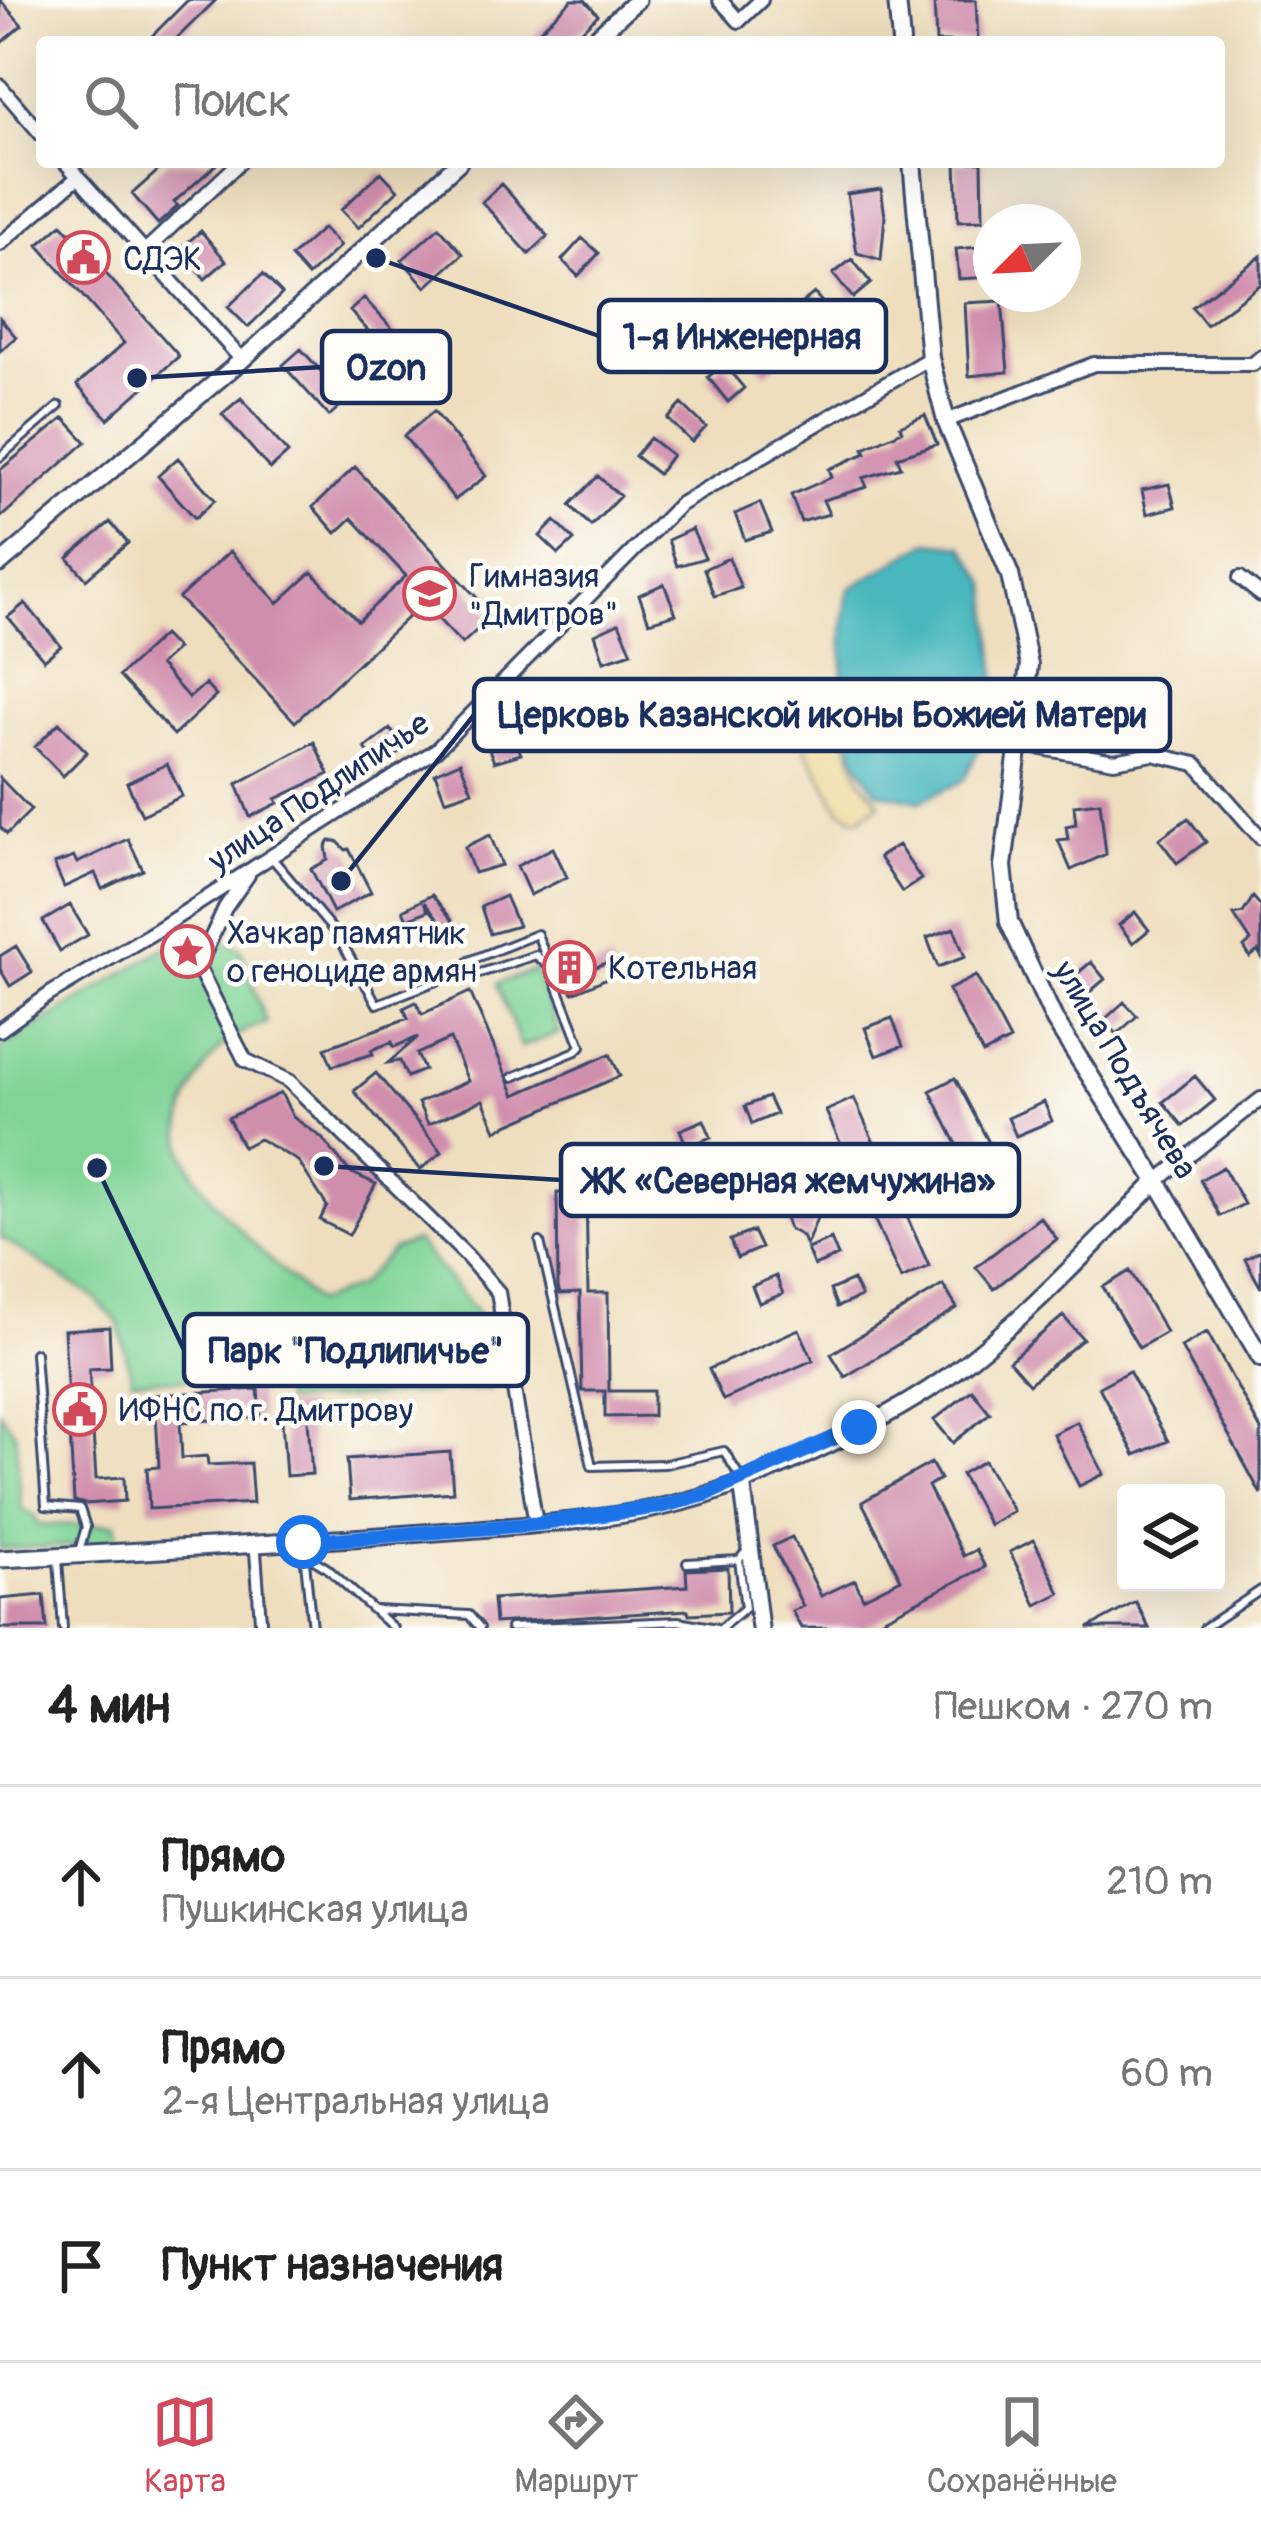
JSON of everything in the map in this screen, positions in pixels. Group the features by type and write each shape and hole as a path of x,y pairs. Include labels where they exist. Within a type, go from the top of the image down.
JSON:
{"main road":[{"path":"897,0 900,36"},
{"name":"улица Подъячева","path":"913,168 930,358 946,421 1010,575 1029,665 1004,866 1009,922 1055,1021 1258,1344"}],"street":[{"path":"597,36 637,0"},
{"path":"720,0 739,21 761,0"},
{"path":"0,86 36,128"},
{"path":"70,168 242,360"},
{"path":"145,251 234,168"},
{"path":"0,564 242,360 452,168"},
{"path":"0,244 78,177"},
{"path":"946,421 1094,364 1253,364 1261,357"},
{"name":"улица Подлипичье","path":"0,1030 436,750 679,505 930,358"},
{"path":"1240,578 1261,595"},
{"path":"1019,744 1114,761 1153,754 1196,764 1261,838"},
{"path":"251,870 225,908 198,967 245,1060 289,1082 498,1292 536,1524"},
{"path":"0,1559 255,1545 303,1548 536,1524 662,1506 742,1480 859,1427 948,1377 1014,1323 1157,1181 1261,1099"},
{"path":"742,1480 760,1628"},
{"path":"255,1545 261,1628"}],"lane":[{"path":"0,457 59,406"},
{"path":"271,857 338,936 376,1003 466,970"},
{"path":"513,1077 581,1046 537,934 465,964 471,976 536,956 546,964"},
{"path":"540,1242 592,1466 664,1464 724,1450 742,1480"},
{"path":"35,1353 46,1505 80,1509 86,1527 78,1555"},
{"path":"510,1628 678,1621 719,1628 745,1608 739,1560 751,1545"},
{"path":"303,1548 393,1628"},
{"path":"303,1548 312,1628"},
{"path":"58,1556 63,1628"},
{"path":"687,1563 739,1560"},
{"path":"1204,1628 1261,1590"},
{"path":"373,1610 469,1615 479,1628"}],"green space":[{"path":"200,926 241,950 266,1023 225,1044 191,1094 181,1134 188,1161 201,1183 237,1228 316,1303 358,1286 393,1249 416,1241 476,1312 490,1389 284,1402 281,1377 132,1380 119,1323 92,1296 0,1237 0,1049"},
{"path":"535,970 559,1033 521,1047 497,984"},
{"path":"0,1412 15,1433 22,1509 35,1516 38,1525 116,1524 117,1544 0,1549"}],"sand":[{"path":"842,726 861,780 880,803 859,819 840,810 805,748 812,729"}],"water":[{"path":"929,542 963,546 988,584 997,684 990,727 963,781 920,801 877,792 859,763 847,721 843,651 849,589"}],"building":[{"path":"0,0 22,25 0,44"},
{"path":"188,0 216,0 179,36 152,36"},
{"path":"572,0 585,0 598,15 575,36 533,36"},
{"path":"934,0 976,0 978,36 936,36"},
{"path":"161,168 212,168 174,202 178,206 158,224 132,194"},
{"path":"956,168 982,168 983,204 973,204 973,220 958,221"},
{"path":"381,172 398,190 358,228 341,210"},
{"path":"501,184 548,236 529,254 482,202"},
{"path":"881,189 885,216 881,260 857,253 847,194"},
{"path":"62,224 179,356 108,419 77,385 124,343 38,245"},
{"path":"439,227 463,254 426,287 402,260"},
{"path":"323,228 340,246 308,276 291,257"},
{"path":"201,231 226,261 205,279 180,249"},
{"path":"582,238 599,253 578,276 562,260"},
{"path":"973,248 973,278 959,279 956,249"},
{"path":"1261,256 1261,284 1206,325 1192,307"},
{"path":"852,259 871,283 853,298 833,274"},
{"path":"263,274 282,294 248,327 228,307"},
{"path":"814,293 835,317 817,332 796,308"},
{"path":"364,298 408,346 394,359 350,311"},
{"path":"965,303 973,303 973,312 1003,312 1008,372 969,376"},
{"path":"0,318 16,337 0,351"},
{"path":"761,335 782,359 766,373 745,350"},
{"path":"301,349 347,400 329,416 283,365"},
{"path":"724,364 744,388 728,402 708,377"},
{"path":"241,398 288,453 270,469 222,414"},
{"path":"682,404 706,427 692,442 668,419"},
{"path":"434,411 486,476 455,500 404,436"},
{"path":"925,415 937,444 897,457 901,467 863,478 867,487 823,500 829,514 801,522 791,495 832,477 829,469 866,453 864,448"},
{"path":"64,418 86,442 0,518 0,470"},
{"path":"650,438 672,455 658,474 635,456"},
{"path":"178,458 215,500 195,518 158,476"},
{"name":"Гимназия \"Дмитров\"","path":"355,467 493,615 462,644 423,603 295,722 179,598 230,551 278,603 312,572 358,621 406,576 352,518 336,533 313,507"},
{"path":"598,476 620,496 591,526 570,505"},
{"path":"1169,484 1175,507 1147,514 1142,490"},
{"path":"760,503 772,532 745,540 735,514"},
{"path":"555,521 574,540 559,554 540,536"},
{"path":"110,522 128,543 86,579 68,558"},
{"path":"692,529 705,558 677,566 668,540"},
{"path":"729,558 741,588 714,596 704,569"},
{"path":"664,584 676,614 649,622 639,595"},
{"path":"25,603 61,646 44,660 8,617"},
{"path":"619,623 632,652 604,661 595,634"},
{"path":"163,635 177,649 159,665 189,698 205,684 216,696 174,735 119,676"},
{"path":"59,723 87,752 63,776 35,747"},
{"path":"509,725 521,754 494,762 484,736"},
{"path":"390,729 405,748 380,767 365,748"},
{"path":"314,742 329,774 250,817 237,784"},
{"path":"460,762 472,791 445,800 435,773"},
{"path":"167,764 182,796 142,815 127,783"},
{"path":"0,778 31,810 7,834 0,827"},
{"path":"1100,802 1106,854 1071,870 1058,840 1068,839 1066,826 1076,824 1074,805"},
{"path":"1188,818 1206,842 1177,863 1159,839"},
{"path":"490,835 502,865 474,873 465,847"},
{"path":"128,839 143,870 102,889 95,873 64,887 54,864 74,857 77,863"},
{"path":"330,841 349,849 371,892 333,912 311,869 328,860"},
{"path":"898,845 921,879 902,892 879,857"},
{"path":"553,848 567,877 530,895 517,866"},
{"path":"432,895 453,921 445,928 424,902 428,911 407,919 403,910"},
{"path":"505,896 518,926 490,934 481,907"},
{"path":"1253,897 1261,906 1261,956 1258,951 1250,957 1244,947 1251,941 1234,915 1243,913"},
{"path":"70,905 88,935 60,951 43,921"},
{"path":"1135,912 1149,930 1133,943 1119,925"},
{"path":"954,928 965,957 938,967 927,938"},
{"path":"16,946 32,972 10,986 0,969 0,956"},
{"name":"Котельная","path":"568,946 585,972 610,961 616,974 573,993 554,953"},
{"path":"1091,962 1105,979 1085,996 1071,979"},
{"path":"976,976 1010,1040 983,1054 948,990"},
{"path":"470,992 515,1095 610,1054 620,1076 496,1130 483,1100 428,1124 418,1103 468,1081 450,1039 417,1054 424,1070 407,1077 400,1061 388,1063 418,1037 332,1066 325,1048 408,1018 404,1008 416,1002 422,1014"},
{"path":"1124,1002 1137,1016 1117,1034 1104,1020"},
{"path":"892,1018 903,1046 876,1056 865,1028"},
{"path":"376,1073 442,1152 420,1170 354,1091"},
{"path":"1195,1076 1215,1100 1183,1126 1163,1102"},
{"path":"955,1078 996,1156 970,1170 930,1091"},
{"path":"281,1093 293,1117 321,1137 350,1172 376,1184 349,1235 320,1220 327,1206 298,1161 259,1139 243,1147 228,1118"},
{"path":"768,1097 776,1114 752,1124 745,1106"},
{"path":"854,1098 929,1266 901,1279 826,1111"},
{"path":"1044,1102 1052,1121 1016,1136 1008,1118"},
{"path":"704,1120 711,1137 687,1147 680,1130"},
{"path":"1223,1167 1244,1204 1220,1216 1200,1180"},
{"path":"557,1193 586,1193 588,1293 608,1293 609,1391 653,1391 653,1416 605,1417 605,1391 582,1391 580,1293 560,1294 558,1287"},
{"path":"804,1203 817,1218 806,1246 785,1218 794,1205"},
{"path":"1040,1217 1057,1239 994,1289 976,1267"},
{"path":"753,1231 761,1248 737,1258 730,1240"},
{"path":"831,1239 838,1256 814,1266 807,1249"},
{"path":"1261,1250 1261,1288 1245,1259"},
{"path":"1130,1271 1166,1332 1139,1348 1103,1287"},
{"path":"776,1276 783,1294 759,1303 752,1286"},
{"path":"853,1280 861,1297 837,1307 830,1290"},
{"path":"943,1285 957,1308 845,1377 831,1354"},
{"path":"1063,1316 1083,1339 1029,1384 1009,1361"},
{"name":"ИФНС по г. Дмитрову","path":"109,1327 111,1368 89,1369 96,1479 124,1477 125,1501 85,1504 74,1501 64,1330"},
{"path":"799,1329 813,1360 723,1400 709,1369"},
{"path":"1207,1332 1261,1430 1261,1494 1181,1347"},
{"path":"1129,1371 1168,1441 1135,1455 1099,1387"},
{"path":"258,1389 260,1417 180,1422 182,1458 207,1456 208,1465 250,1463 253,1503 149,1509 147,1468 159,1467 155,1395"},
{"path":"972,1390 990,1413 953,1443 934,1420"},
{"path":"307,1406 312,1474 286,1476 281,1407"},
{"path":"1077,1422 1104,1474 1079,1486 1053,1434"},
{"path":"450,1452 453,1492 350,1500 347,1459"},
{"path":"984,1461 1013,1511 989,1525 961,1474"},
{"path":"931,1463 940,1479 928,1486 963,1556 976,1550 985,1567 864,1628 801,1628 792,1611 803,1606 773,1546 792,1537 821,1596 855,1580 863,1598 901,1579 862,1502"},
{"path":"1034,1540 1060,1593 1036,1605 1010,1552"},
{"path":"728,1568 729,1612 689,1614 688,1610 495,1623 493,1599 687,1586 686,1570"},
{"path":"44,1595 47,1628 0,1628 0,1599"},
{"path":"1136,1602 1149,1628 1088,1628"}],"place":[{"name":"СДЭК","path":"84,258"},
{"name":"1-я Инженерная","path":"376,258"},
{"name":"Ozon","path":"137,378"},
{"name":"Гимназия \"Дмитров\"","path":"430,594"},
{"name":"Церковь Казанской иконы Божией Матери","path":"341,881"},
{"name":"Хачкар памятник о геноциде армян","path":"188,951"},
{"name":"Котельная","path":"569,967"},
{"name":"ЖК «Северная жемчужина»","path":"324,1166"},
{"name":"Парк \"Подлипичье\"","path":"97,1168"},
{"name":"ИФНС по г. Дмитрову","path":"80,1409"}],"route":[{"path":"303,1542 536,1524 662,1506 707,1494 859,1427"}]}
